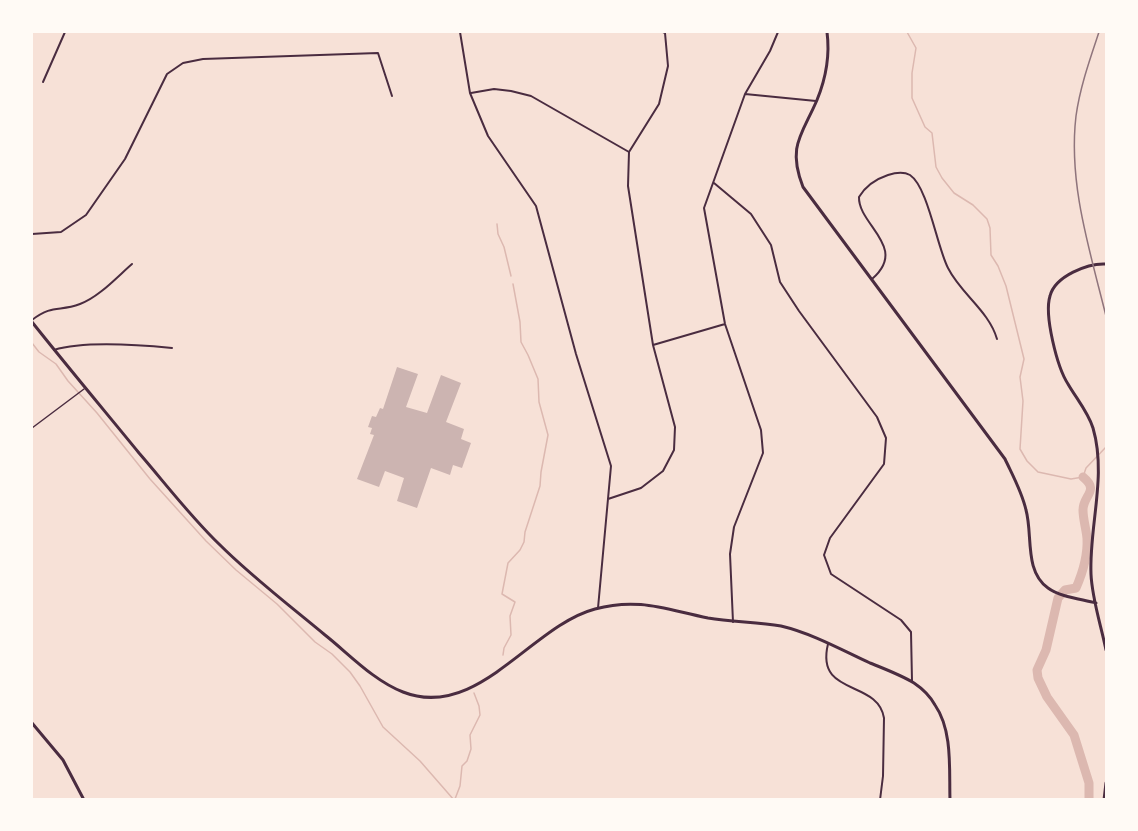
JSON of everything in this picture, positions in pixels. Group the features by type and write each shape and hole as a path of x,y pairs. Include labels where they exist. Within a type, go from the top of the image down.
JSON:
{"street":[{"path":"42,82 65,32"},
{"path":"460,32 470,93 488,136 536,206 576,354 611,466 598,608"},
{"path":"608,499 641,488 663,471 674,450 675,427 653,345 628,186 629,152 659,104 668,66 665,33 663,32"},
{"path":"734,622 730,554 734,527 763,453 761,430 725,324 704,208 746,94 778,32"},
{"path":"827,32 828,58 824,81 803,127 795,158 803,187 1005,459 1025,506 1036,576 1053,591 1096,603"},
{"path":"32,234 61,232 86,215 125,159 167,74 183,63 203,59 378,53 392,96"},
{"path":"470,93 494,89 531,96 629,152"},
{"path":"746,94 816,101"},
{"path":"871,280 881,270 885,258 884,251 881,237 862,210 859,197 867,187 882,177 904,173 912,177 920,189 948,269 990,322 997,339"},
{"path":"714,183 752,214 771,244 780,282 877,417 886,438 884,464 830,538 824,555 831,574 901,620 911,632 912,681"},
{"path":"132,264 86,302 49,309 32,321 167,486 218,544 388,685 402,692 430,697 460,692 499,670 570,620 598,608 622,604 645,604 734,622 783,627 912,681 922,690 936,706 944,724 948,747 950,800"},
{"path":"1107,264 1089,266 1067,277 1053,288 1049,302 1051,329 1060,369 1092,426 1097,453 1091,573 1107,650"},
{"path":"653,345 725,324"},
{"path":"54,350 67,346 129,345 172,348"},
{"path":"828,644 826,660 833,677 873,698 880,704 883,711 885,718 880,800"},
{"path":"32,723 63,760 84,800"},
{"path":"1104,800 1107,783"}],"lane":[{"path":"32,428 86,388"}],"building":[{"path":"397,367 418,374 406,407 427,413 441,375 461,383 446,422 464,429 461,439 471,443 462,468 453,465 450,475 431,468 417,508 397,501 404,478 385,471 379,487 357,479 374,435 370,434 372,428 368,427 372,416 376,417 380,408 383,409"}],"waterway":[{"path":"907,32 916,48 912,73 912,98 925,127 932,133 936,167 954,193 973,205 987,219 990,228 991,255 1006,286 1024,359 1020,377 1023,401 1020,449 1027,461 1038,472 1071,479 1083,477 1086,468 1106,447"},
{"path":"497,224 511,276"},
{"path":"503,655 511,635 510,616 515,602 502,594 508,563 524,542 540,486 548,435 539,402 538,379 521,342 513,284"},
{"path":"32,343 39,352 56,364 150,479 206,541 350,672 383,727 420,761 454,800"},
{"path":"1083,477 1090,486 1083,510 1087,538 1084,564 1076,588 1065,590 1058,598 1046,650 1037,670 1038,678 1047,697 1074,735 1089,783 1089,800"},
{"path":"455,799 460,786 462,766 467,761 471,749 470,735 480,715 474,693"}],"railway":[{"path":"1099,32 1080,94 1074,141 1082,217 1106,316"}]}
